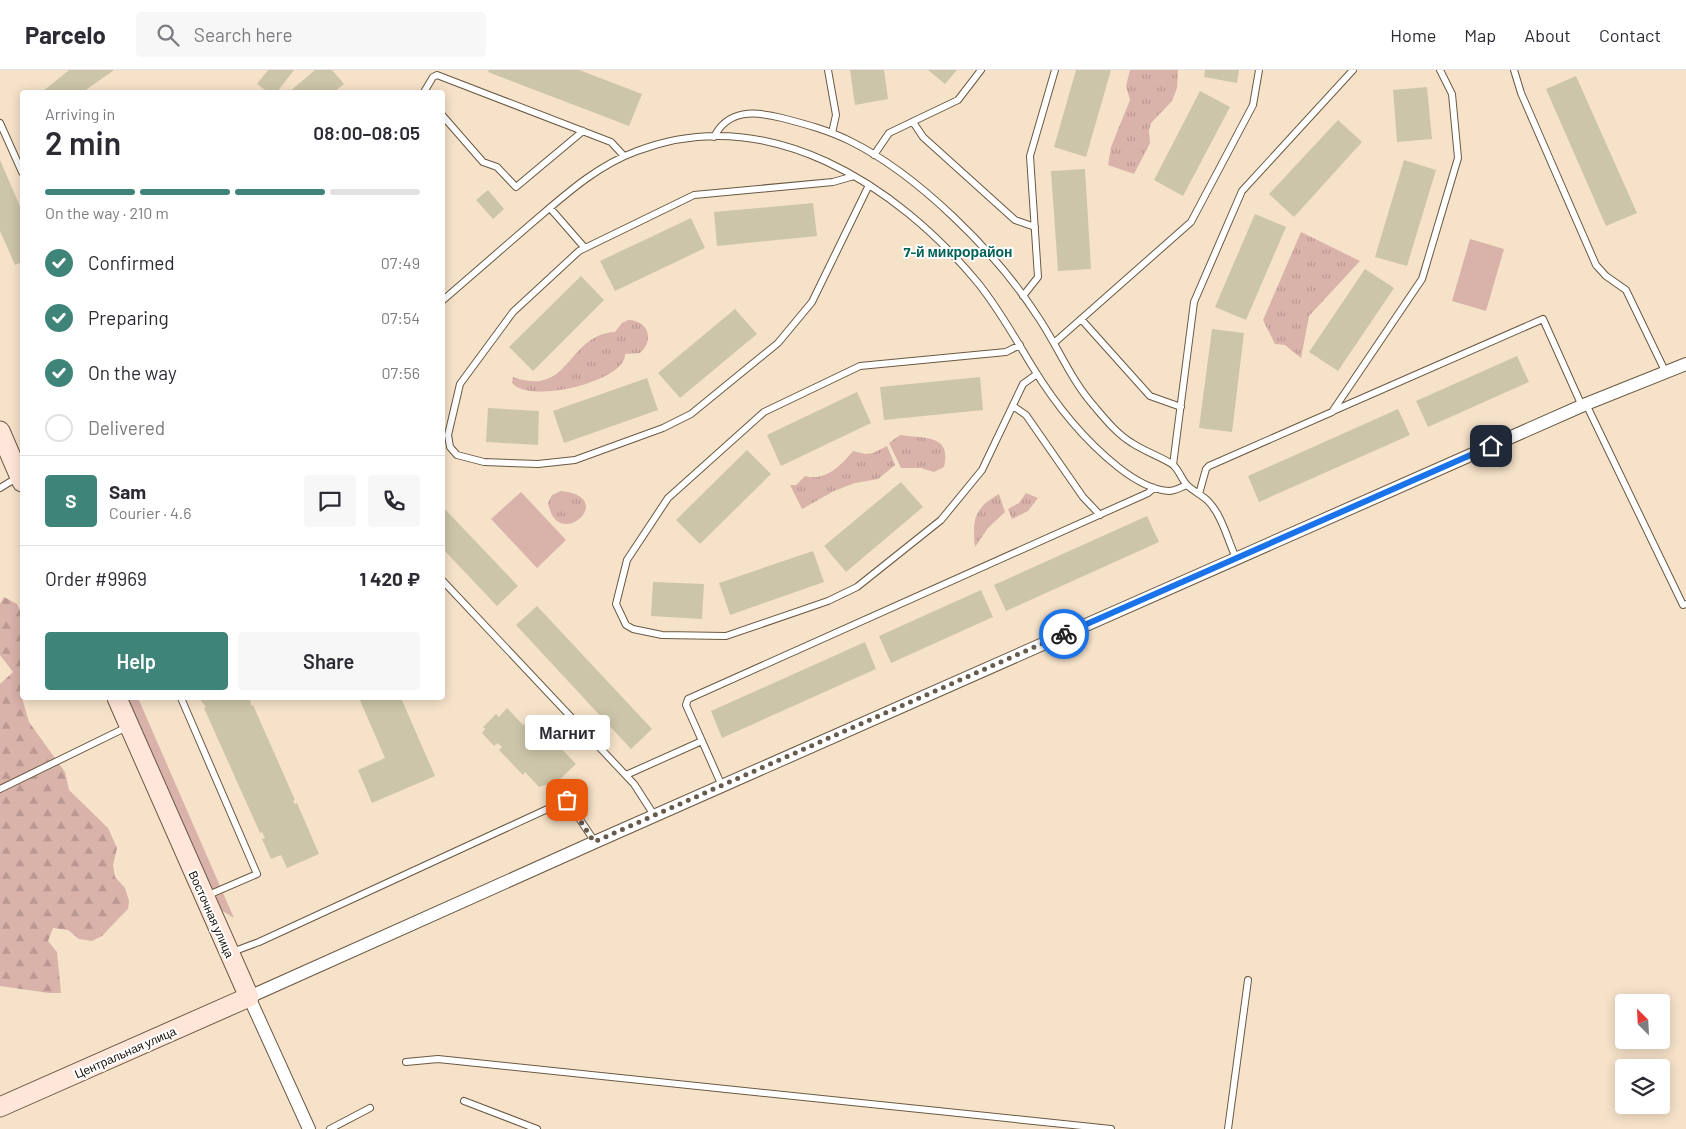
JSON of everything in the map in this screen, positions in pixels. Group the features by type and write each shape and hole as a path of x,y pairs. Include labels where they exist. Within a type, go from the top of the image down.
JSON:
{"main road":[{"path":"0,431 20,474"},
{"name":"Восточная улица","path":"118,700 249,997"},
{"name":"Центральная улица","path":"0,1107 249,997"}],"street":[{"path":"249,997 654,815 1236,558 1584,405 1686,364"},
{"name":"Восточная улица","path":"249,997 309,1129"}],"lane":[{"path":"828,70 836,115 832,132"},
{"path":"874,155 889,133 958,100 981,70"},
{"path":"1023,296 1038,277 1030,156 1055,70"},
{"path":"1054,344 1191,222 1253,105 1258,70"},
{"path":"1173,465 1194,302 1242,191 1353,70"},
{"path":"1332,412 1422,279 1458,158 1452,94 1440,70"},
{"path":"1514,70 1521,92 1596,265 1606,276 1626,290 1666,373"},
{"path":"425,90 432,77 438,75 613,143 624,156"},
{"path":"714,137 719,127 730,118 744,113 764,113 832,132 874,155 928,195 966,228 1023,296 1070,372 1108,423 1130,442 1173,465 1186,485 1199,494 1213,508 1236,558"},
{"path":"445,118 483,162 497,167 516,187 583,131"},
{"path":"913,122 923,137 1014,220 1034,227"},
{"path":"0,123 20,168"},
{"path":"445,298 592,174 624,156 656,145 692,138 714,137 766,141 802,150 869,185 921,224 955,257 997,307 1037,374 1061,409 1094,446 1126,473 1154,488 1171,491 1186,485"},
{"path":"854,176 833,182 694,195 584,247 513,312 460,384 447,441 457,455 484,462 538,464 575,460 663,428 691,414 778,343 812,302 869,185"},
{"path":"550,208 584,247"},
{"path":"1082,319 1150,396 1181,407"},
{"path":"1199,494 1206,469 1209,466 1543,319 1683,605 1686,604"},
{"path":"1020,345 1006,352 860,366 764,412 668,498 628,560 616,600 617,608 626,625 633,629 662,635 726,636 828,601 858,587 941,520 982,470 1023,384 1037,374"},
{"path":"1013,406 1026,415 1083,497 1100,515"},
{"path":"0,488 20,479"},
{"path":"722,786 686,705 688,699 1100,515 1154,488"},
{"path":"445,583 626,775 654,815"},
{"path":"182,700 258,874 205,897"},
{"path":"0,789 130,726"},
{"path":"626,775 702,742"},
{"path":"230,953 259,942 567,800 594,842"},
{"path":"1228,1129 1248,980"},
{"path":"406,1062 438,1059 1111,1129"},
{"path":"464,1101 537,1129"},
{"path":"330,1129 370,1108"}],"green space":[{"path":"1130,70 1178,70 1177,88 1172,101 1151,123 1149,130 1150,143 1134,174 1108,165 1111,147 1130,100 1126,86"},
{"path":"1301,232 1360,261 1309,316 1301,358 1285,345 1275,344 1263,320"},
{"path":"1470,239 1504,249 1486,311 1452,301"},
{"path":"628,320 640,323 645,327 648,337 647,342 645,348 640,353 625,354 621,364 611,373 595,381 556,391 538,392 522,389 512,383 513,377 532,381 547,379 558,373 587,343 599,336 615,332 622,323"},
{"path":"900,435 926,438 940,443 944,448 944,467 934,472 921,468 901,468 889,443"},
{"path":"887,446 895,465 878,479 855,483 834,491 802,509 790,485 796,485 805,476 820,477 832,471 853,451 865,454 873,453"},
{"path":"561,491 578,495 585,503 585,511 580,518 572,523 562,523 554,517 548,503 552,495"},
{"path":"521,492 566,540 537,568 491,519"},
{"path":"1026,493 1038,498 1028,511 1012,519 1008,509 1019,503"},
{"path":"999,494 1005,512 988,528 975,547 974,529 976,516 984,504"},
{"path":"4,597 17,604 20,611 20,700 23,700 29,722 65,772 69,790 108,828 117,848 113,865 115,877 125,888 129,901 128,909 102,936 92,941 79,939 68,930 53,928 48,941 57,952 61,993 0,986 0,684 13,672 0,655 0,604"},
{"path":"127,700 139,700 220,886 211,890"},
{"path":"223,893 234,918 221,910 215,897"}],"building":[{"path":"69,70 114,70 86,90 44,90"},
{"path":"268,70 294,70 279,90 265,90 257,84"},
{"path":"315,70 332,70 344,84 336,90 291,90"},
{"path":"489,70 579,70 642,94 629,126 488,72"},
{"path":"850,70 884,70 888,99 855,105"},
{"path":"928,70 957,70 945,84"},
{"path":"1076,70 1111,70 1086,157 1054,147"},
{"path":"1205,70 1239,70 1237,83 1204,77"},
{"path":"1576,76 1637,213 1606,226 1546,89"},
{"path":"1427,87 1432,139 1397,142 1393,90"},
{"path":"1200,91 1230,107 1183,196 1154,180"},
{"path":"1338,120 1362,142 1294,217 1269,194"},
{"path":"0,160 20,206 20,263 15,265 0,231"},
{"path":"1404,160 1436,170 1407,266 1375,257"},
{"path":"1085,169 1091,269 1058,271 1051,171"},
{"path":"488,190 504,209 493,219 476,200"},
{"path":"813,203 817,236 717,246 714,212"},
{"path":"1255,214 1286,227 1246,320 1215,307"},
{"path":"691,218 705,248 615,291 600,261"},
{"path":"1365,269 1394,288 1338,371 1309,352"},
{"path":"581,276 604,300 533,371 509,347"},
{"path":"735,309 757,334 680,398 658,373"},
{"path":"1212,329 1244,333 1232,432 1199,428"},
{"path":"1517,356 1529,382 1428,427 1416,401"},
{"path":"980,377 983,410 884,420 880,387"},
{"path":"647,378 658,410 564,443 553,411"},
{"path":"857,392 871,423 781,466 767,435"},
{"path":"488,408 539,411 538,445 486,442"},
{"path":"1398,409 1410,435 1259,502 1248,476"},
{"path":"747,450 771,474 700,544 676,520"},
{"path":"901,482 923,507 846,572 824,546"},
{"path":"445,509 518,586 497,606 445,551"},
{"path":"1147,516 1159,542 1006,611 994,585"},
{"path":"813,551 824,582 730,615 719,583"},
{"path":"653,582 704,584 702,619 651,616"},
{"path":"981,590 993,617 891,663 879,636"},
{"path":"537,606 652,729 631,749 516,625"},
{"path":"865,642 876,669 722,738 711,711"},
{"path":"201,700 250,700 251,706 253,705 295,800 293,801 295,804 297,803 319,854 287,868 281,855 271,859 262,839 265,838 262,832 260,833 204,708 206,707"},
{"path":"360,700 402,700 435,776 372,803 358,770 385,758"},
{"path":"507,708 523,725 532,718 576,764 557,782 539,787 525,772 523,775 499,750 502,747 498,743 494,746 482,733 485,729 483,727 496,714 499,717"}],"way so far":[{"path":"567,800 594,842 1064,634"}],"place":[{"name":"Магнит","path":"567,800"}],"district":[{"name":"7-й микрорайон","path":"958,251"}],"route":[{"path":"1064,634 1491,446"}]}
